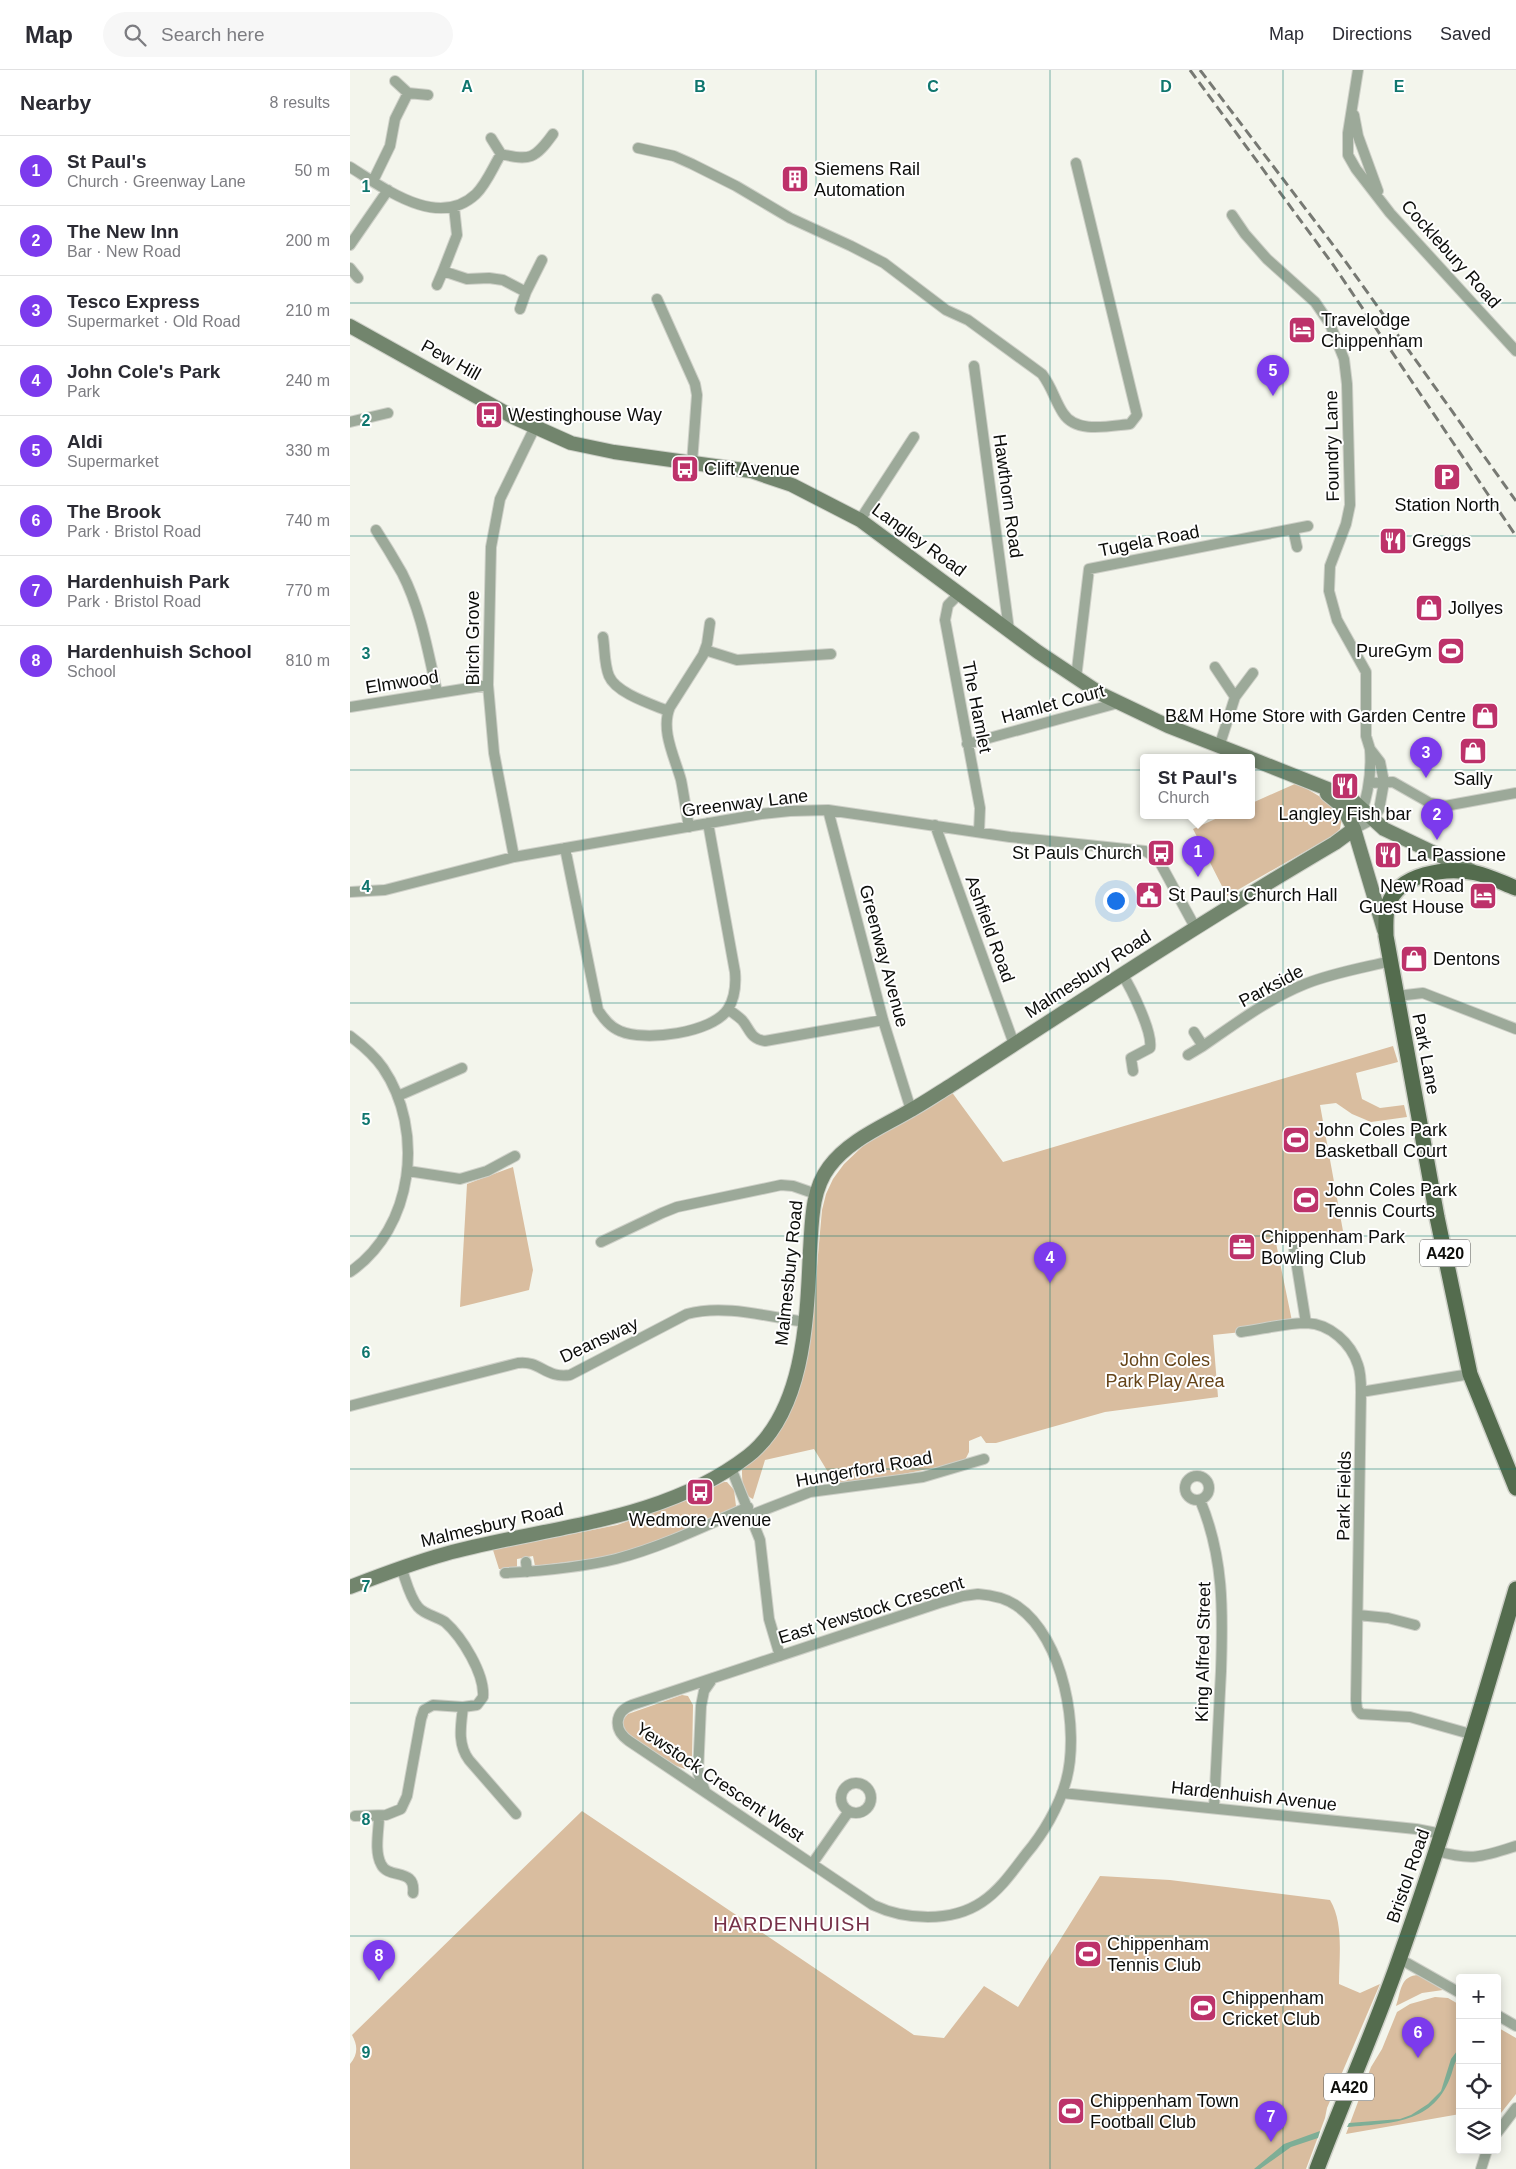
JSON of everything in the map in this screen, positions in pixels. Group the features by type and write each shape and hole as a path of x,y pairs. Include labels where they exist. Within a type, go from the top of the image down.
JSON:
{"main road":[{"name":"Pew Hill","path":"350,326 535,427"},
{"name":"Langley Road","path":"535,427 570,443 614,452 752,471 792,486 860,520 1076,678 1118,703 1238,754"},
{"name":"Langley Road","path":"1255,761 1343,795 1384,829 1478,873"},
{"name":"Langley Road","path":"1317,786 1342,806 1354,829"},
{"name":"Malmesbury Road","path":"350,1587 402,1567 446,1554 647,1507 690,1490 731,1468 762,1443 782,1412 794,1380 806,1322 812,1220 816,1194 825,1174 841,1154 867,1134 911,1110 1195,927 1335,843 1354,829"},
{"name":"Park Lane","path":"1354,829 1386,936 1437,1217 1470,1374 1516,1487"},
{"name":"A420","path":"1386,936 1388,905 1394,894 1404,883 1413,878 1455,872 1478,873 1516,888"},
{"name":"Bristol Road","path":"1318,2169 1400,1959 1437,1851 1474,1736 1516,1589"}],"street":[{"name":"Cocklebury Road","path":"1358,70 1348,133 1348,154 1356,169 1390,213 1516,351"},
{"path":"395,81 408,93 428,95"},
{"path":"374,181 390,146 395,119 408,93"},
{"name":"Cocklebury Road","path":"1353,106 1360,143 1382,202"},
{"path":"491,138 501,154 522,159 541,151 553,134"},
{"path":"638,148 674,156 692,164 736,186 790,218 884,263 946,310 968,320 1042,374 1052,386 1062,412 1072,422 1097,427 1130,424 1134,422 1137,415 1076,163"},
{"path":"350,167 388,190 424,206 439,209 454,207 476,193 501,154"},
{"path":"350,245 388,190"},
{"path":"437,285 452,252 457,235 454,207"},
{"name":"Foundry Lane","path":"1232,215 1245,234 1267,259 1315,302 1330,324 1341,348 1347,384 1350,505 1346,524 1330,566 1329,591 1337,620 1366,672 1366,730 1370,749 1380,762 1384,782 1379,810 1372,820"},
{"path":"520,309 542,260"},
{"path":"350,268 358,278"},
{"path":"443,271 467,279 489,278 503,280 526,292"},
{"path":"657,299 695,384 698,395 692,463"},
{"name":"Hawthorn Road","path":"974,366 1009,630"},
{"path":"350,422 388,412"},
{"name":"Birch Grove","path":"514,857 494,753 488,685 490,567 493,530 506,483 535,427"},
{"path":"860,520 914,436"},
{"name":"Tugela Road","path":"1076,678 1089,569 1308,526"},
{"path":"1293,529 1296,547"},
{"path":"376,530 402,574 414,601 437,692"},
{"name":"The Hamlet","path":"960,593 948,604 946,620 980,808 979,832"},
{"path":"689,827 681,780 669,742 668,711 705,650 710,623"},
{"path":"603,637 607,669 613,683 620,689 668,711"},
{"path":"705,650 736,660 831,654"},
{"path":"1214,667 1235,697"},
{"path":"1219,747 1235,697 1252,673"},
{"name":"Elmwood","path":"350,707 488,685"},
{"name":"Hamlet Court","path":"967,744 1118,703"},
{"path":"1354,829 1369,783 1371,770 1370,749"},
{"path":"1369,783 1399,784 1422,799 1438,806 1453,806 1516,793"},
{"name":"Greenway Lane","path":"350,892 371,892 404,886 514,857 708,823 774,813 828,810 935,824 979,832 1145,851 1158,859 1195,927"},
{"name":"Greenway Avenue","path":"828,810 883,1020 911,1110"},
{"path":"1354,829 1372,820"},
{"path":"565,848 596,1004 612,1027 625,1033 654,1036 708,1026 728,1009 734,994 735,972 708,823"},
{"name":"Ashfield Road","path":"935,824 1014,1044"},
{"name":"Parkside","path":"1188,1055 1242,1020 1297,988 1323,978 1391,962"},
{"path":"1122,974 1132,991 1150,1039 1150,1048 1131,1058 1133,1071"},
{"path":"1397,996 1423,994 1516,1029"},
{"path":"728,1009 742,1020 751,1035 758,1040 765,1041 883,1020"},
{"path":"1194,1032 1203,1046"},
{"path":"350,1036 383,1068 398,1096 408,1137 408,1171 401,1201 391,1224 366,1258 350,1272"},
{"path":"398,1096 462,1068"},
{"path":"408,1171 460,1179 487,1171 515,1156"},
{"path":"602,1242 677,1207 780,1185 793,1186 816,1194"},
{"path":"1242,1332 1306,1323 1294,1248"},
{"name":"Deansway","path":"350,1406 518,1363 532,1364 557,1376 570,1375 687,1314 701,1310 722,1310 806,1322"},
{"name":"Park Fields","path":"1306,1323 1329,1329 1346,1344 1358,1365 1361,1392 1356,1700 1358,1711 1365,1714 1410,1717 1474,1736"},
{"path":"1361,1392 1470,1374"},
{"name":"Hungerford Road","path":"750,1511 810,1492 923,1477 984,1459"},
{"path":"731,1468 750,1511 760,1540 769,1619 780,1656"},
{"name":"King Alfred Street","path":"1200,1500 1211,1526 1216,1547 1222,1595 1220,1699 1214,1808"},
{"path":"505,1573 527,1567 574,1568 627,1556 750,1511"},
{"path":"356,1816 379,1816 395,1813 405,1804 420,1719 425,1709 433,1705 476,1706 482,1699 481,1681 475,1665 446,1624 426,1614 417,1606 402,1567"},
{"name":"East Yewstock Crescent","path":"617,1721 620,1713 627,1707 963,1596 987,1595 1010,1602 1024,1611 1049,1646 1060,1674 1068,1710 1070,1750 1069,1769 1062,1793"},
{"path":"1358,1616 1388,1618 1415,1625"},
{"path":"707,1793 701,1785 698,1773 700,1722 702,1697 707,1685 714,1678"},
{"path":"463,1707 461,1736 464,1752 516,1814"},
{"name":"Yewstock Crescent West","path":"617,1721 619,1730 624,1737 866,1901 886,1911 918,1917 963,1911 983,1902 1006,1880 1040,1835 1062,1793"},
{"name":"Hardenhuish Avenue","path":"1062,1793 1416,1829 1442,1834"},
{"name":"Yewstock Crescent West","path":"812,1864 849,1811"},
{"path":"379,1816 380,1862 385,1869 404,1875 410,1880 413,1885 413,1893"},
{"path":"1437,1851 1462,1858 1480,1857 1516,1846"},
{"path":"1400,1959 1456,1990"},
{"path":"1501,2017 1516,2026"},
{"path":"1501,2128 1516,2108"},
{"path":"1481,2169 1486,2154"}],"green space":[{"path":"1297,783 1334,805 1342,817 1340,829 1334,835 1227,896 1193,829 1215,819 1255,819 1255,802"},
{"name":"John Coles Park Play Area","path":"1393,1046 1398,1062 1356,1073 1362,1099 1380,1108 1404,1105 1407,1117 1371,1122 1352,1114 1336,1103 1320,1105 1343,1231 1276,1243 1292,1321 1242,1332 1213,1335 1218,1397 1105,1412 996,1443 986,1443 981,1436 969,1441 969,1452 964,1462 837,1487 814,1449 765,1460 753,1499 749,1497 743,1486 742,1469 767,1445 813,1311 822,1210 826,1194 833,1179 844,1164 863,1146 951,1091 1003,1162"},
{"path":"513,1167 533,1270 529,1290 460,1307 467,1184"},
{"path":"727,1482 734,1490 736,1506 675,1534 615,1556 535,1566 533,1556 517,1559 517,1568 499,1569 493,1550 617,1525 685,1501"},
{"path":"682,1695 688,1696 693,1705 692,1760 685,1769 674,1765 624,1731 622,1721 628,1714"},
{"path":"582,1811 914,2035 944,2038 984,1986 1018,2007 1100,1876 1170,1880 1330,1900 1339,1930 1339,1984 1360,1993 1380,1984 1327,2108 1306,2169 350,2169 350,2064 355,2057 356,2050 352,2035"},
{"path":"1419,1975 1443,1990 1422,1993 1396,2006 1402,1985 1408,1978"},
{"path":"1435,1997 1448,1998 1456,2003 1456,2115 1346,2134 1371,2067 1382,2049 1397,2012 1410,2004"},
{"path":"1501,2029 1516,2038 1516,2094 1501,2113"}],"shaded area":[{"path":"1456,2052 1456,2060 1446,2087 1437,2100 1426,2110 1398,2121 1347,2127 1349,2123 1400,2119 1411,2115 1428,2104 1441,2091 1451,2059"},
{"path":"1320,2131 1318,2138 1291,2147 1260,2169 1254,2169 1284,2144"}],"railway":[{"path":"1190,70 1334,266 1516,536"},
{"path":"1200,70 1343,258 1516,501"}],"place":[{"name":"Siemens Rail Automation","path":"795,179"},
{"name":"Travelodge Chippenham","path":"1302,330"},
{"name":"Aldi","path":"1273,396"},
{"name":"Westinghouse Way","path":"489,415"},
{"name":"Clift Avenue","path":"685,469"},
{"name":"Station North","path":"1447,477"},
{"name":"Greggs","path":"1393,541"},
{"name":"Jollyes","path":"1429,608"},
{"name":"PureGym","path":"1451,651"},
{"name":"B&M Home Store with Garden Centre","path":"1485,716"},
{"name":"Sally","path":"1473,751"},
{"name":"Tesco Express","path":"1426,778"},
{"name":"Langley Fish bar","path":"1345,786"},
{"name":"The New Inn","path":"1437,840"},
{"name":"St Pauls Church","path":"1161,853"},
{"name":"La Passione","path":"1388,855"},
{"name":"St Paul's","path":"1198,877"},
{"name":"St Paul's Church Hall","path":"1149,895"},
{"name":"New Road Guest House","path":"1483,896"},
{"name":"Dentons","path":"1414,959"},
{"name":"John Coles Park Basketball Court","path":"1296,1140"},
{"name":"John Coles Park Tennis Courts","path":"1306,1200"},
{"name":"Chippenham Park Bowling Club","path":"1242,1247"},
{"name":"John Cole's Park","path":"1050,1283"},
{"name":"Wedmore Avenue","path":"700,1492"},
{"name":"Chippenham Tennis Club","path":"1088,1954"},
{"name":"Hardenhuish School","path":"379,1981"},
{"name":"Chippenham Cricket Club","path":"1203,2008"},
{"name":"The Brook","path":"1418,2058"},
{"name":"Chippenham Town Football Club","path":"1071,2111"},
{"name":"Hardenhuish Park","path":"1271,2142"}],"district":[{"name":"HARDENHUISH","path":"792,1924"}]}
